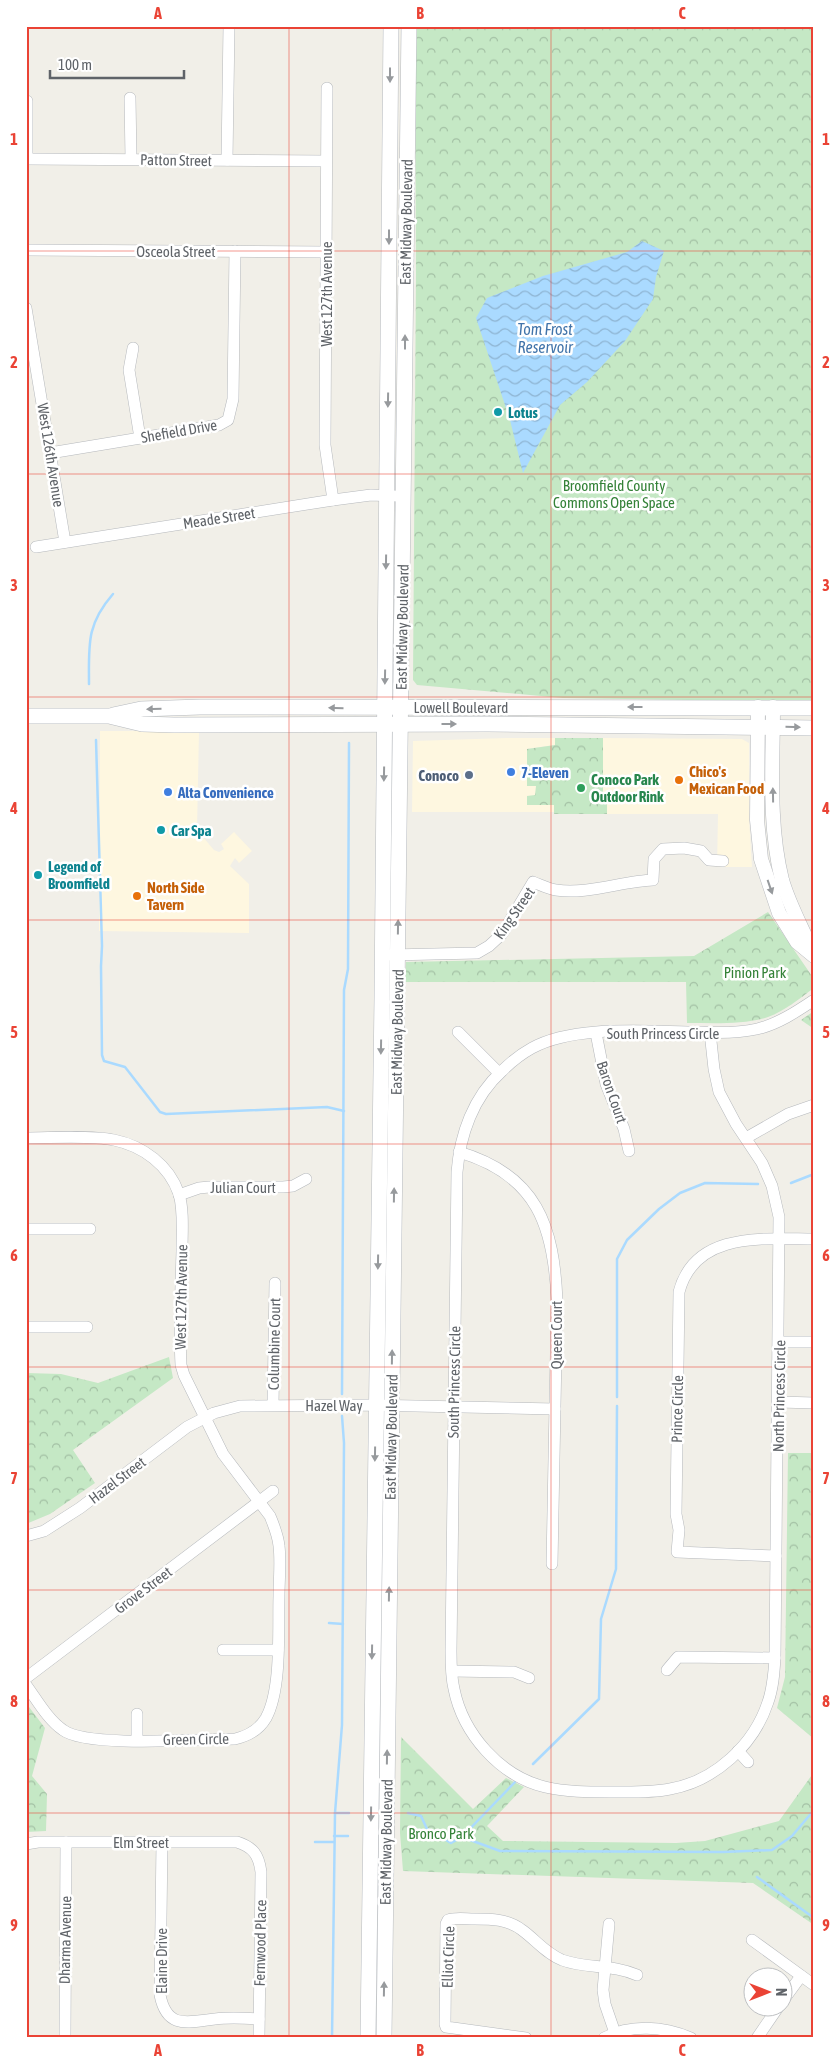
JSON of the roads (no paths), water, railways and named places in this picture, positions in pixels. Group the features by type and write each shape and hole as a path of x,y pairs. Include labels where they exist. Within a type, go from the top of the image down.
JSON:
{"main road":[{"name":"East Midway Boulevard","path":"368,2038 385,708 391,26"},
{"name":"East Midway Boulevard","path":"384,2038 409,26"},
{"name":"Lowell Boulevard","path":"26,716 109,716 141,709 262,707 814,708"},
{"path":"196,725 218,717 256,717 262,707"},
{"path":"663,726 664,720 671,716 721,707"},
{"name":"Lowell Boulevard","path":"109,716 142,724 196,725 400,724 814,728"}],"street":[{"path":"227,160 228,26"},
{"name":"West 127th Avenue","path":"327,88 325,446 333,500"},
{"path":"130,98 131,159"},
{"path":"26,159 27,101"},
{"name":"Patton Street","path":"26,159 326,161"},
{"name":"Osceola Street","path":"26,250 326,252"},
{"name":"Shefield Drive","path":"50,453 231,423 235,252"},
{"name":"West 126th Avenue","path":"26,308 65,542"},
{"path":"133,348 129,370 140,438"},
{"name":"Meade Street","path":"36,548 333,500 404,496"},
{"path":"758,707 757,820 761,859 779,913 797,942 814,955"},
{"path":"773,707 774,819 779,865 791,904 814,955"},
{"name":"King Street","path":"382,955 477,953 489,946 502,934 534,882 556,890 592,889 636,880 653,880 654,859 663,849 684,848 700,851 709,860 723,861"},
{"name":"South Princess Circle","path":"738,1751 722,1766 705,1776 672,1789 649,1792 572,1791 543,1787 524,1780 509,1770 481,1745 462,1713 453,1688 452,1671 454,1407 459,1152 472,1111 481,1095 499,1073 526,1052 547,1041 579,1034 596,1033 736,1032 769,1025 788,1017 814,1000"},
{"path":"458,1032 499,1073"},
{"name":"North Princess Circle","path":"710,1032 714,1069 719,1092 762,1163 772,1186 779,1217 780,1239 775,1658 773,1681 768,1703 760,1721 738,1751"},
{"name":"Baron Court","path":"596,1033 606,1084 624,1130 629,1151"},
{"path":"746,1138 788,1114 814,1105"},
{"name":"West 127th Avenue","path":"26,1138 125,1142 148,1153 163,1168 179,1195 182,1239 181,1366 223,1454 270,1516 279,1545 278,1650 274,1692 266,1718 255,1731"},
{"name":"Queen Court","path":"459,1152 496,1166 523,1188 533,1202 546,1229 556,1274 552,1564"},
{"name":"Julian Court","path":"179,1195 199,1188 210,1187 293,1186 306,1179"},
{"path":"26,1229 90,1230"},
{"path":"780,1239 814,1239"},
{"name":"Prince Circle","path":"776,1556 677,1552 679,1532 676,1514 678,1331 679,1292 682,1281 685,1273 698,1258 725,1245 742,1241 780,1239"},
{"name":"Columbine Court","path":"274,1405 275,1284"},
{"path":"26,1327 88,1327"},
{"path":"780,1342 814,1342"},
{"path":"779,1402 814,1403"},
{"name":"Hazel Way","path":"205,1418 240,1406 274,1405 555,1409"},
{"name":"Hazel Street","path":"26,1536 44,1531 65,1519 187,1427 205,1418"},
{"path":"259,1502 274,1491"},
{"name":"Grove Street","path":"26,1678 259,1502"},
{"path":"223,1650 278,1650"},
{"path":"667,1670 678,1657 775,1658"},
{"path":"452,1671 514,1672 529,1678"},
{"name":"Green Circle","path":"26,1685 59,1727 72,1735 94,1739 137,1740 235,1738 255,1731"},
{"path":"137,1714 137,1740"},
{"path":"738,1751 748,1762"},
{"name":"Elm Street","path":"26,1844 66,1842 236,1842 258,1846"},
{"name":"Dharma Avenue","path":"65,2038 66,1842"},
{"name":"Elaine Drive","path":"162,1842 160,1995 168,2022 194,2023 225,2018 259,2019"},
{"name":"Fernwood Place","path":"258,1846 261,1872 259,2038"},
{"name":"Elliot Circle","path":"526,2038 446,2027 446,1924 448,1920 489,1919 503,1921 521,1929 546,1952 562,1960 623,1968 637,1975"},
{"path":"609,1924 603,1997 609,2036 626,2030 651,2028 666,2030 691,2038"},
{"path":"752,1940 814,1985"},
{"path":"792,1988 801,1976"},
{"path":"757,2038 772,2016"}],"water":[{"name":"Tom Frost Reservoir","path":"642,241 664,251 656,277 653,299 625,341 587,382 560,405 523,473 510,420 476,318 487,298 543,276 627,252"}],"waterway":[{"path":"89,684 89,647 91,636 98,616 113,594"},
{"path":"96,740 102,946 102,1055 104,1061 125,1067 160,1112 166,1114 327,1107 344,1111"},
{"path":"342,1394 344,990 348,969 349,743"},
{"path":"791,1183 814,1174"},
{"path":"617,1397 617,1259 627,1240 659,1209 680,1193 705,1183 758,1184"},
{"path":"533,1764 599,1699 601,1619 616,1569 617,1406"},
{"path":"332,2038 335,1813 342,1725 344,1443 342,1416"},
{"path":"329,1623 343,1624"},
{"path":"408,1813 421,1816 427,1829 451,1843 462,1837 515,1782"},
{"path":"462,1837 500,1851 723,1852 772,1850 792,1836 814,1810"},
{"path":"335,1813 349,1813"},
{"path":"334,1836 348,1836"},
{"path":"315,1842 334,1842"},
{"path":"757,1877 814,1918"}],"place":[{"name":"Lotus","path":"498,412"},
{"name":"7-Eleven","path":"511,772"},
{"name":"Conoco","path":"469,775"},
{"name":"Chico's Mexican Food","path":"679,780"},
{"name":"Conoco Park Outdoor Rink","path":"581,788"},
{"name":"Alta Convenience","path":"168,792"},
{"name":"Car Spa","path":"161,830"},
{"name":"Legend of Broomfield","path":"38,875"},
{"name":"North Side Tavern","path":"137,896"}],"park label":[{"name":"Broomfield County Commons Open Space","path":"614,494"},
{"name":"Pinion Park","path":"755,972"},
{"name":"Bronco Park","path":"441,1833"}]}
